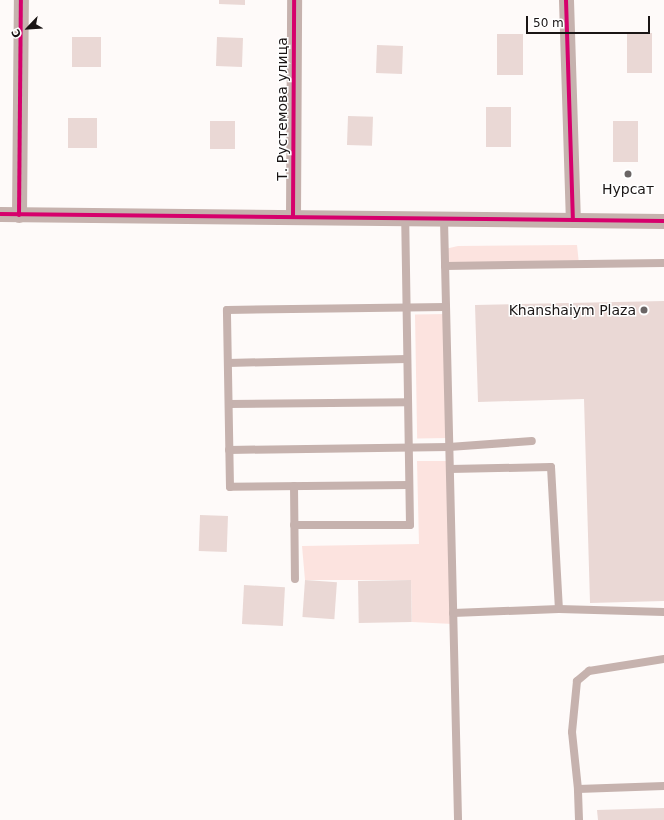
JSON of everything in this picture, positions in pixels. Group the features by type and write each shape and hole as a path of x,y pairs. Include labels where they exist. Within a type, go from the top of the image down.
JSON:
{"street":[{"path":"19,215 21,0"},
{"name":"Т. Рустемова улица","path":"292,217 294,0"},
{"path":"566,0 573,220"},
{"path":"0,214 292,217 405,220 664,221"}],"lane":[{"path":"294,525 410,525 405,220"},
{"path":"444,220 458,820"},
{"path":"445,266 664,263"},
{"path":"409,485 230,487 227,310 446,307"},
{"path":"228,363 407,359"},
{"path":"228,404 408,402"},
{"path":"229,450 449,447 532,441"},
{"path":"450,469 551,467 559,609"},
{"path":"294,486 295,579"},
{"path":"453,613 559,609 664,612"},
{"path":"579,820 578,789 572,732 577,681 589,671 664,659"},
{"path":"578,789 664,786"}],"shaded area":[{"path":"577,245 579,264 445,266 445,249 458,246"},
{"path":"446,314 448,438 417,439 415,315"},
{"path":"417,461 450,461 453,624 412,622 411,580 305,580 302,546 419,544"}],"building":[{"path":"219,0 245,0 245,5 219,4"},
{"path":"627,33 652,33 652,73 627,73"},
{"path":"497,34 523,34 523,75 497,75"},
{"path":"72,37 101,37 101,67 72,67"},
{"path":"217,37 243,38 242,67 216,66"},
{"path":"377,45 403,46 402,74 376,73"},
{"path":"486,107 511,107 511,147 486,147"},
{"path":"348,116 373,117 372,146 347,145"},
{"path":"68,118 97,118 97,148 68,148"},
{"path":"210,121 235,121 235,149 210,149"},
{"path":"613,121 638,121 638,162 613,162"},
{"path":"664,301 664,601 590,603 584,399 478,402 475,305"},
{"path":"200,515 228,516 227,552 199,551"},
{"path":"305,580 337,582 334,619 302,617"},
{"path":"411,580 412,622 359,623 358,581"},
{"path":"244,585 285,587 283,626 242,624"},
{"path":"664,808 664,820 598,820 597,810"}],"cycle path":[{"path":"19,215 21,0"},
{"path":"293,217 294,0"},
{"path":"566,0 573,220"},
{"path":"0,214 664,221"}],"place":[{"name":"Нурсат","path":"628,174"},
{"name":"Khanshaiym Plaza","path":"644,310"}]}
